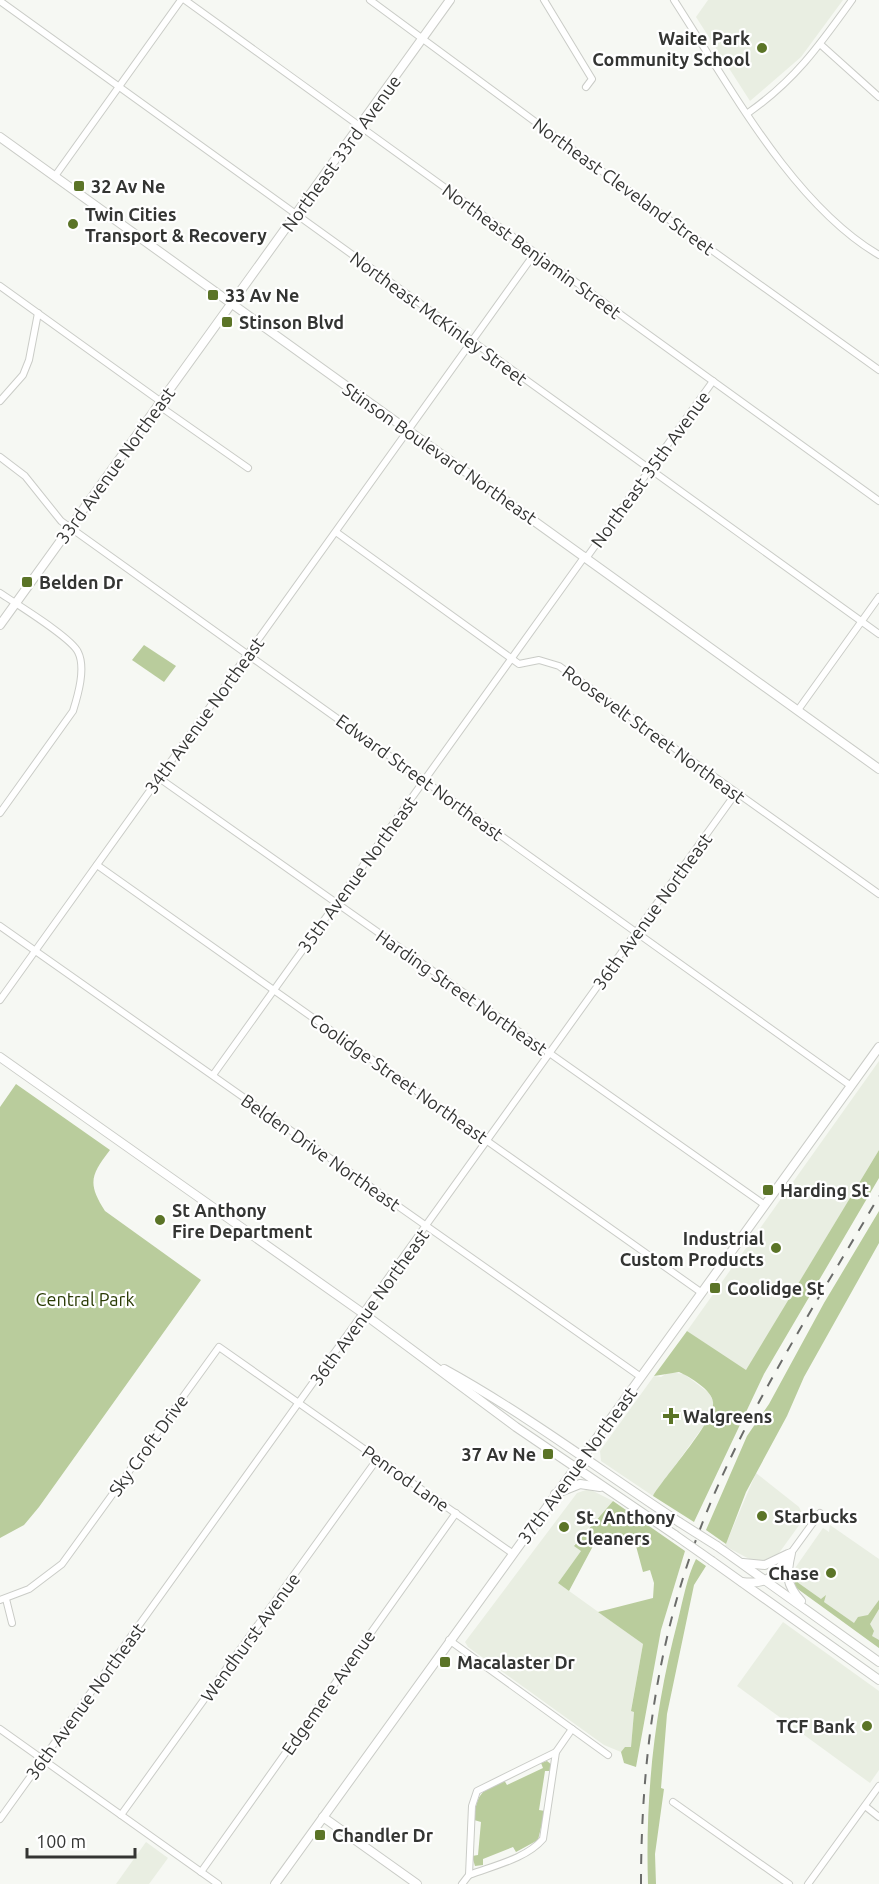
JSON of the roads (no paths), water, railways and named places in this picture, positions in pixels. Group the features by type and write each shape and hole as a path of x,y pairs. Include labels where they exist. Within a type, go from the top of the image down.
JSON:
{"street":[{"path":"55,176 183,0"},
{"name":"Northeast Benjamin Street","path":"183,0 879,501"},
{"name":"Northeast Cleveland Street","path":"370,0 618,183 879,370"},
{"name":"Northeast 33rd Avenue","path":"231,305 450,0"},
{"path":"544,0 592,79 586,87"},
{"path":"674,0 748,113 807,193 848,232 879,255"},
{"path":"748,113 789,82 852,0"},
{"name":"Northeast McKinley Street","path":"0,1 879,634"},
{"path":"820,44 879,97"},
{"name":"Stinson Boulevard Northeast","path":"0,137 879,769"},
{"name":"34th Avenue Northeast","path":"0,1000 535,253"},
{"path":"0,286 248,468"},
{"name":"33rd Avenue Northeast","path":"0,625 231,305"},
{"path":"0,401 23,375 29,360 38,313"},
{"name":"Northeast 35th Avenue","path":"586,557 713,381"},
{"name":"Edward Street Northeast","path":"0,457 25,476 61,521 70,528 851,1086"},
{"path":"336,532 512,658"},
{"name":"35th Avenue Northeast","path":"213,1075 586,557"},
{"path":"0,593 73,644 78,652 80,672 73,711 0,813"},
{"path":"798,710 879,597"},
{"name":"Roosevelt Street Northeast","path":"512,658 519,664 539,660 559,666 879,894"},
{"name":"Harding Street Northeast","path":"159,778 765,1205"},
{"name":"36th Avenue Northeast","path":"0,1819 427,1227 736,793"},
{"name":"Coolidge Street Northeast","path":"97,865 702,1293"},
{"name":"Belden Drive Northeast","path":"0,926 641,1377"},
{"name":"37th Avenue Northeast","path":"275,1884 581,1456 641,1377 879,1047"},
{"path":"0,1057 364,1314 428,1360 458,1386 675,1535 879,1680"},
{"name":"Sky Croft Drive","path":"3,1599 29,1589 62,1564 219,1347 300,1403"},
{"path":"428,1360 462,1379 717,1546 879,1662"},
{"name":"Penrod Lane","path":"300,1403 512,1553"},
{"name":"Wendhurst Avenue","path":"121,1815 378,1458"},
{"path":"554,1494 583,1484 612,1492"},
{"name":"Edgemere Avenue","path":"201,1872 456,1513"},
{"path":"741,1582 757,1584 775,1574 820,1513"},
{"path":"741,1563 765,1565 791,1553"},
{"path":"791,1553 787,1570 788,1583 792,1592 817,1617"},
{"path":"3,1599 12,1623"},
{"path":"449,1640 608,1755"},
{"path":"0,1729 218,1884"},
{"path":"462,1884 469,1875 524,1853 536,1847 543,1839 556,1752 572,1729"},
{"path":"469,1875 472,1806 477,1791 556,1752"},
{"path":"808,1884 879,1785"},
{"path":"673,1802 789,1884"},
{"path":"864,1806 879,1816"},
{"path":"323,1817 417,1884"}],"railway":[{"path":"641,1884 648,1747 663,1656 686,1567 720,1481 761,1397 879,1196"}],"place":[{"name":"Waite Park Community School","path":"762,48"},
{"name":"32 Av Ne","path":"79,186"},
{"name":"Twin Cities Transport & Recovery","path":"73,224"},
{"name":"33 Av Ne","path":"213,295"},
{"name":"Stinson Blvd","path":"227,322"},
{"name":"Belden Dr","path":"27,582"},
{"name":"Harding St","path":"768,1190"},
{"name":"St Anthony Fire Department","path":"160,1220"},
{"name":"Industrial Custom Products","path":"776,1248"},
{"name":"Coolidge St","path":"715,1288"},
{"name":"Walgreens","path":"671,1416"},
{"name":"37 Av Ne","path":"548,1454"},
{"name":"Starbucks","path":"762,1516"},
{"name":"St. Anthony Cleaners","path":"564,1527"},
{"name":"Chase","path":"831,1573"},
{"name":"Macalaster Dr","path":"445,1662"},
{"name":"TCF Bank","path":"867,1726"},
{"name":"Chandler Dr","path":"320,1835"}],"park label":[{"name":"Central Park","path":"85,1299"}]}
